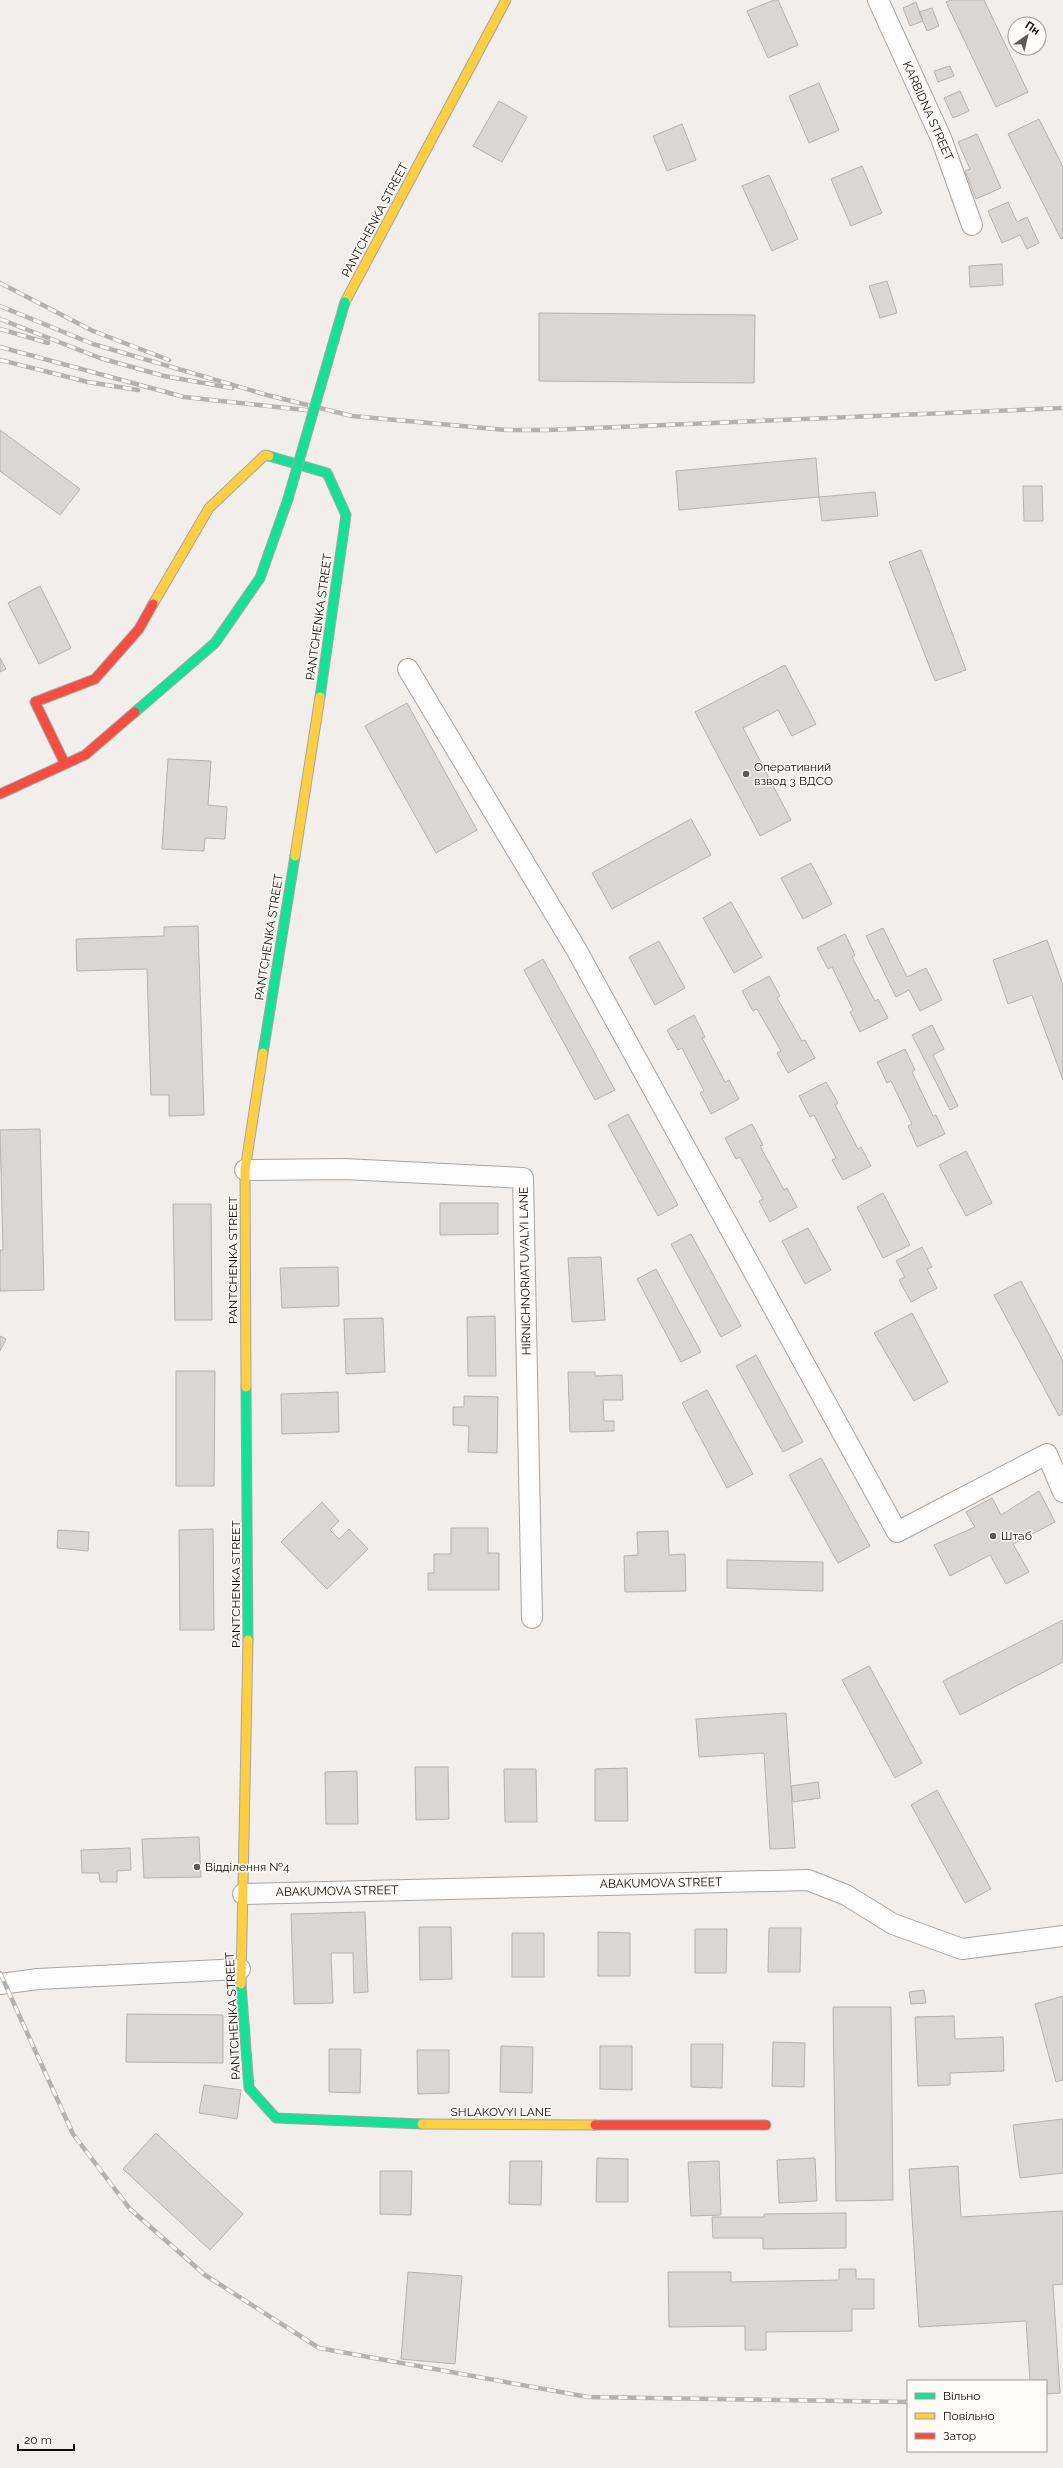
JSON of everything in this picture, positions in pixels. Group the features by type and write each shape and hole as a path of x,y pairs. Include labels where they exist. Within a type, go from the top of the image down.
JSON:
{"street":[{"name":"PANTCHENKA STREET","path":"249,2088 240,1969 248,1677 245,1170 320,696 346,515 327,474 265,455 209,508 139,629 95,679 35,702 65,764 85,755 215,643 260,578 288,499 345,302 506,0"},
{"name":"KARBIDNA STREET","path":"878,0 941,138 972,225"},
{"path":"408,669 576,949 897,1532 1047,1454 1063,1492"},
{"path":"0,794 65,764"},
{"name":"HIRNICHNORIATUVALYI LANE","path":"245,1170 344,1169 524,1178 532,1618"},
{"name":"ABAKUMOVA STREET","path":"243,1894 808,1880 846,1895 893,1924 962,1949 1063,1936"},
{"path":"0,1984 38,1979 240,1969"},
{"name":"SHLAKOVYI LANE","path":"249,2088 276,2118 395,2124 766,2125"}],"building":[{"path":"774,0 778,0 798,45 768,58 747,11"},
{"path":"951,0 984,0 1007,48 1007,56 1011,56 1028,92 996,107 946,2"},
{"path":"916,2 923,21 910,26 903,8"},
{"path":"932,8 939,26 927,31 919,12"},
{"path":"950,66 954,76 938,82 934,71"},
{"path":"819,83 839,130 809,143 789,96"},
{"path":"960,91 969,111 953,118 944,98"},
{"path":"499,101 527,117 502,162 473,146"},
{"path":"1039,119 1063,167 1063,238 1061,239 1008,134"},
{"path":"682,124 696,160 667,171 653,136"},
{"path":"977,134 1001,188 976,199 965,171 970,169 958,142"},
{"path":"862,166 882,213 851,226 831,179"},
{"path":"769,175 798,239 772,251 742,186"},
{"path":"1008,202 1017,222 1027,217 1039,243 1027,249 1020,235 1002,243 988,211"},
{"path":"1002,264 1003,285 970,287 969,266"},
{"path":"887,281 897,313 880,318 869,286"},
{"path":"539,313 755,315 754,383 539,381"},
{"path":"0,430 80,489 60,515 0,471"},
{"path":"816,458 819,497 679,510 676,471"},
{"path":"1023,486 1042,486 1043,521 1024,521"},
{"path":"875,492 878,516 822,521 819,497"},
{"path":"921,550 966,670 935,681 889,562"},
{"path":"40,586 71,648 39,664 8,603"},
{"path":"0,658 6,669 0,672"},
{"path":"785,665 816,724 792,736 778,710 743,728 791,820 760,836 695,712"},
{"path":"407,703 477,830 436,853 365,726"},
{"path":"168,759 211,761 208,805 227,807 225,839 205,838 204,851 162,849"},
{"path":"691,819 711,855 612,909 592,873"},
{"path":"811,863 832,904 803,919 781,878"},
{"path":"731,902 762,957 734,973 703,918"},
{"path":"198,926 204,1115 169,1116 169,1095 151,1095 147,969 77,971 76,939 164,936 164,927"},
{"path":"883,928 907,977 926,968 942,1000 920,1011 909,990 896,997 866,936"},
{"path":"845,934 855,955 852,957 875,1001 878,999 888,1018 860,1032 850,1012 853,1010 832,967 828,969 817,948"},
{"path":"1047,940 1063,985 1063,1080 1032,995 1008,1004 993,960"},
{"path":"659,941 685,988 655,1005 629,957"},
{"path":"543,959 615,1090 595,1100 524,970"},
{"path":"769,976 780,996 777,998 802,1041 805,1040 815,1058 788,1073 777,1053 781,1051 757,1009 753,1011 742,991"},
{"path":"694,1015 705,1037 702,1038 725,1082 729,1080 739,1099 711,1114 700,1093 704,1091 682,1048 678,1050 667,1030"},
{"path":"932,1025 944,1049 933,1055 958,1106 950,1110 912,1035"},
{"path":"905,1049 915,1070 912,1072 933,1116 936,1115 945,1134 917,1147 908,1126 912,1124 891,1081 887,1083 877,1062"},
{"path":"826,1082 838,1103 835,1105 858,1149 861,1147 871,1166 843,1180 832,1160 836,1158 814,1115 810,1117 799,1096"},
{"path":"628,1114 678,1205 658,1216 608,1125"},
{"path":"752,1124 763,1145 760,1146 784,1190 787,1188 797,1207 770,1222 759,1201 763,1199 740,1157 736,1159 725,1138"},
{"path":"40,1129 44,1290 0,1291 0,1250 3,1250 0,1130"},
{"path":"966,1151 992,1203 966,1216 939,1165"},
{"path":"883,1193 910,1245 883,1258 857,1207"},
{"path":"440,1203 498,1203 498,1234 440,1235"},
{"path":"173,1204 211,1204 212,1320 175,1320"},
{"path":"808,1228 831,1270 805,1284 782,1241"},
{"path":"691,1234 741,1326 721,1337 671,1244"},
{"path":"922,1247 932,1267 927,1269 937,1288 911,1302 899,1280 905,1277 896,1261"},
{"path":"601,1257 605,1320 572,1322 568,1258"},
{"path":"338,1267 339,1306 282,1308 280,1268"},
{"path":"656,1269 701,1352 681,1362 637,1279"},
{"path":"1021,1281 1063,1361 1063,1413 1059,1416 994,1295"},
{"path":"912,1313 948,1382 914,1401 874,1333"},
{"path":"495,1316 496,1376 468,1376 467,1317"},
{"path":"383,1318 385,1372 346,1374 344,1319"},
{"path":"0,1336 6,1339 0,1351"},
{"path":"756,1355 803,1442 783,1452 736,1366"},
{"path":"176,1371 215,1371 214,1486 176,1486"},
{"path":"568,1372 595,1372 595,1376 622,1375 623,1400 603,1400 604,1421 614,1421 614,1431 570,1432"},
{"path":"707,1390 753,1474 727,1488 682,1403"},
{"path":"338,1392 339,1432 282,1434 281,1394"},
{"path":"464,1396 498,1397 497,1453 468,1452 469,1426 453,1425 453,1407 464,1407"},
{"path":"821,1458 870,1546 838,1563 789,1475"},
{"name":"Штаб","path":"1039,1491 1055,1522 1013,1544 1029,1572 1006,1584 990,1555 950,1576 934,1545 975,1527 966,1512 992,1498 1001,1515"},
{"path":"322,1502 339,1521 330,1530 339,1539 349,1529 368,1549 327,1589 281,1542"},
{"path":"451,1528 488,1528 488,1553 499,1553 499,1590 428,1590 428,1573 434,1573 434,1554 451,1554"},
{"path":"213,1529 214,1630 180,1630 179,1530"},
{"path":"58,1530 89,1532 88,1551 57,1548"},
{"path":"668,1531 669,1555 685,1554 686,1591 625,1592 624,1556 638,1555 637,1532"},
{"path":"727,1560 823,1562 823,1591 727,1588"},
{"path":"1063,1620 1063,1662 960,1715 943,1681"},
{"path":"869,1666 922,1763 895,1778 842,1680"},
{"path":"786,1713 795,1848 770,1849 764,1753 699,1757 696,1719"},
{"path":"415,1767 448,1767 449,1819 416,1820"},
{"path":"627,1768 628,1821 595,1821 595,1769"},
{"path":"504,1769 536,1769 537,1822 505,1822"},
{"path":"357,1771 358,1824 326,1824 325,1772"},
{"path":"818,1782 820,1798 793,1802 791,1786"},
{"path":"937,1790 991,1889 965,1903 911,1805"},
{"path":"199,1837 201,1877 144,1878 142,1839"},
{"path":"130,1848 131,1870 117,1871 117,1882 100,1882 99,1873 82,1873 81,1850"},
{"path":"365,1912 368,1992 354,1993 353,1953 331,1953 333,2003 294,2004 291,1914"},
{"path":"419,1927 451,1927 452,1979 420,1980"},
{"path":"769,1928 801,1928 800,1972 768,1972"},
{"path":"695,1929 727,1929 726,1973 695,1973"},
{"path":"598,1932 630,1933 630,1976 598,1976"},
{"path":"512,1933 544,1933 544,1977 512,1977"},
{"path":"924,1990 926,2003 911,2004 909,1992"},
{"path":"1063,1996 1063,2080 1056,2082 1035,2004"},
{"path":"833,2007 891,2007 893,2200 836,2201"},
{"path":"127,2014 223,2015 223,2063 126,2062"},
{"path":"954,2016 955,2039 1003,2037 1004,2071 950,2073 950,2085 918,2086 915,2017"},
{"path":"773,2042 805,2043 804,2087 772,2086"},
{"path":"691,2044 723,2044 722,2088 691,2087"},
{"path":"501,2046 533,2047 532,2093 500,2092"},
{"path":"600,2046 632,2046 632,2090 600,2089"},
{"path":"329,2049 361,2049 360,2093 329,2092"},
{"path":"417,2050 449,2050 449,2093 418,2094"},
{"path":"204,2085 241,2090 237,2119 199,2113"},
{"path":"1063,2119 1063,2173 1020,2178 1013,2125"},
{"path":"156,2133 243,2214 210,2250 123,2169"},
{"path":"597,2158 628,2159 628,2202 596,2202"},
{"path":"815,2158 817,2201 779,2203 777,2160"},
{"path":"510,2161 542,2161 541,2205 509,2204"},
{"path":"719,2161 721,2215 691,2216 688,2162"},
{"path":"958,2166 961,2217 1063,2211 1063,2284 1053,2285 1060,2393 1047,2394 1047,2380 1030,2380 1026,2321 919,2327 909,2169"},
{"path":"380,2171 412,2171 411,2215 380,2214"},
{"path":"846,2213 846,2248 763,2249 763,2238 713,2238 712,2217 764,2217 764,2214"},
{"path":"839,2269 856,2269 856,2279 874,2279 874,2309 852,2309 852,2331 766,2332 766,2350 745,2350 745,2326 669,2327 668,2272 731,2272 731,2282 839,2280"},
{"path":"408,2272 462,2276 455,2364 401,2359"}],"railway":[{"path":"0,283 93,331 169,360"},
{"path":"0,306 93,344 267,395 352,416 506,430 548,430 1063,408"},
{"path":"0,319 100,358 164,376 232,388"},
{"path":"0,329 48,343"},
{"path":"0,347 184,397 314,411"},
{"path":"0,360 88,382 138,390"},
{"path":"0,1973 73,2134 130,2209 205,2275 319,2348 588,2397 907,2402"}],"traffic: fast":[{"path":"288,499 345,302"},
{"path":"269,456 327,473 346,515 320,697"},
{"path":"135,712 215,643 260,578 288,499"},
{"path":"263,1053 295,856"},
{"path":"246,1387 248,1640"},
{"path":"241,1984 249,2088 276,2118 422,2124"}],"traffic: slow":[{"path":"345,302 506,0"},
{"path":"153,604 209,508 265,455 269,456"},
{"path":"295,856 320,697"},
{"path":"246,1387 245,1170 263,1053"},
{"path":"241,1984 248,1640"},
{"path":"422,2124 595,2125"}],"traffic: jam":[{"path":"65,764 35,702 95,679 139,629 153,604"},
{"path":"0,794 85,755 135,712"},
{"path":"595,2125 766,2125"}],"place":[{"name":"Оперативний взвод 3 ВДСО","path":"746,774"},
{"name":"Штаб","path":"993,1536"},
{"name":"Відділення №4","path":"197,1867"}]}
